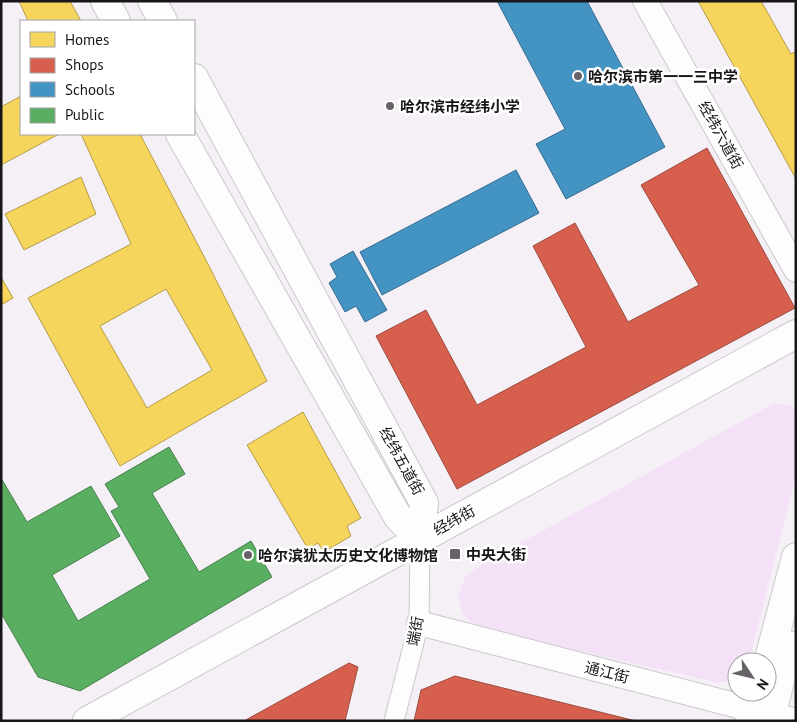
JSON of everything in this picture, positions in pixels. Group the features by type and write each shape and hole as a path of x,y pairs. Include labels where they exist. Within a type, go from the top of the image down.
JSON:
{"main road":[{"path":"105,1 115,20"},
{"path":"152,1 162,20"},
{"name":"经纬五道街","path":"195,80 424,503 420,539"},
{"name":"经纬五道街","path":"181,135 398,518 420,539"},
{"name":"经纬街","path":"87,721 796,334"},
{"path":"771,652 796,557"},
{"path":"767,713 796,617"}],"street":[{"name":"经纬六道街","path":"645,1 796,270"},
{"name":"端街","path":"394,721 419,623 420,539"},
{"name":"通江街","path":"419,623 767,713"}],"shaded area":[{"path":"773,404 791,405 796,413 796,475 752,652 727,652 727,681 719,683 477,627 463,615 458,598 465,576 486,562"}],"building: Homes":[{"path":"19,1 70,1 80,20 28,20"},
{"path":"698,1 761,1 791,54 796,51 796,179"},
{"path":"20,97 20,135 57,135 1,165 1,107"},
{"path":"81,135 141,135 267,381 120,466 28,298 131,244","holes":["166,289 212,370 147,408 100,326"]},
{"path":"81,177 96,214 24,250 5,214"},
{"path":"1,277 13,298 1,305"},
{"path":"303,412 361,518 347,526 351,536 324,552 318,543 308,549 247,445"}],"building: Shops":[{"path":"707,148 795,308 457,489 376,336 426,310 477,405 586,347 533,246 575,223 628,322 699,285 641,185"},
{"path":"349,663 358,667 345,721 244,721"},
{"path":"455,676 636,721 414,721 421,690"}],"building: Schools":[{"name":"哈尔滨市第一一三中学","path":"497,1 587,1 665,147 566,199 536,144 565,129"},
{"path":"516,170 539,213 382,295 360,252"},
{"path":"353,251 387,310 365,322 356,306 345,312 329,283 337,277 330,264"}],"building: Public":[{"path":"169,447 185,474 152,493 199,572 251,541 272,577 80,691 38,677 1,613 1,478 27,522 91,486 120,536 52,575 78,621 150,579 111,511 119,507 105,484"}],"place":[{"name":"哈尔滨市第一一三中学","path":"578,76"},
{"name":"哈尔滨市经纬小学","path":"390,106"},
{"name":"中央大街","path":"455,554"},
{"name":"哈尔滨犹太历史文化博物馆","path":"248,555"}]}
